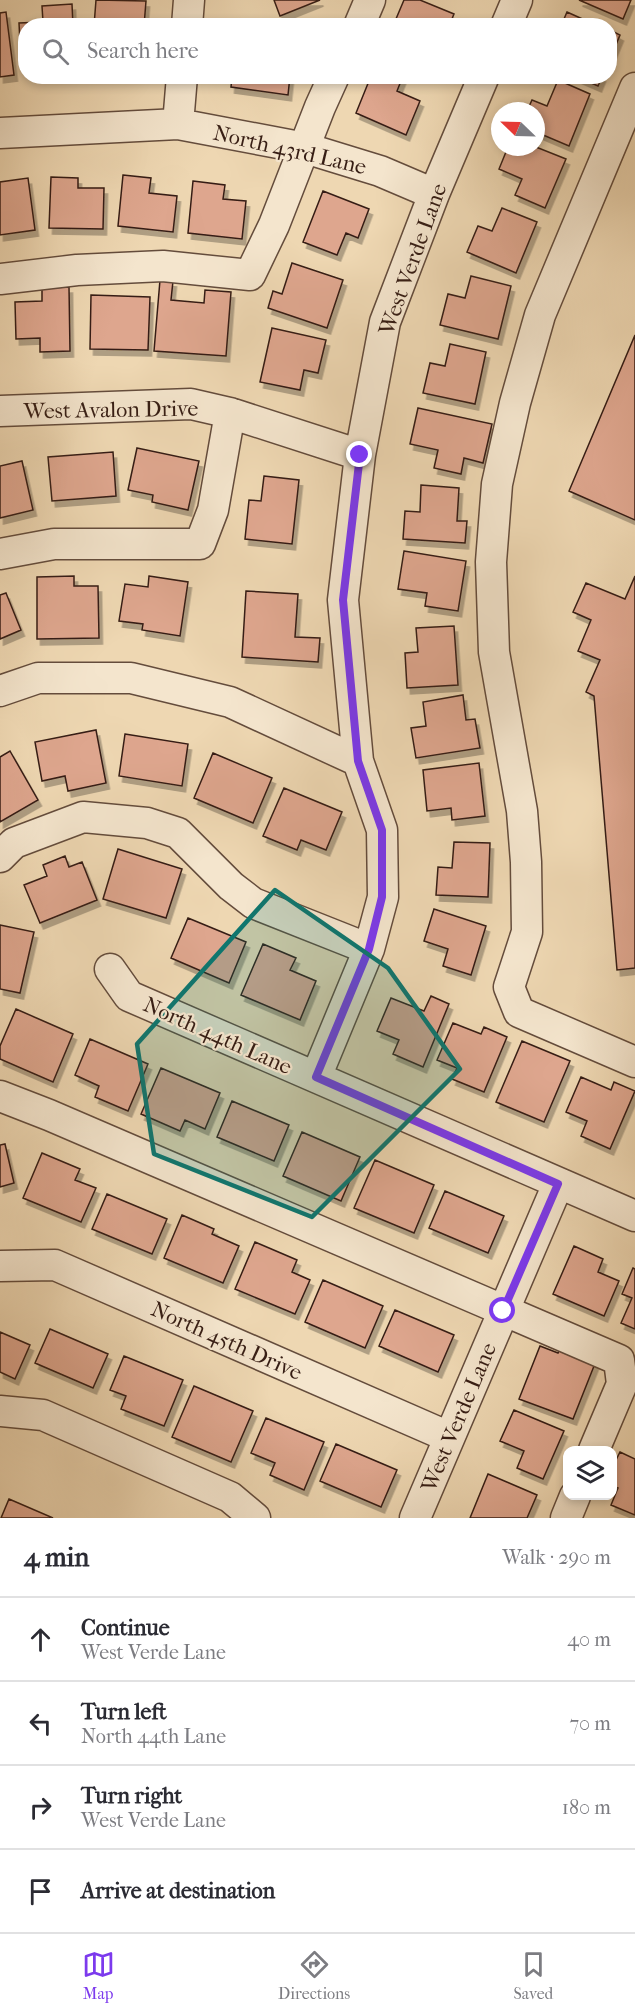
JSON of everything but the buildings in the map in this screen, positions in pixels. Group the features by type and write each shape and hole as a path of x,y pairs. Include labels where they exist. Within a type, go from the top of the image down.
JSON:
{"street":[{"path":"188,18 189,0"},
{"path":"362,18 370,0"},
{"path":"509,18 517,0"},
{"path":"178,124 181,84"},
{"path":"0,279 77,270 163,266 250,275 274,225 330,84"},
{"name":"West Verde Lane","path":"316,1077 369,949 382,897 382,830 358,761 343,600 360,455 385,322 434,194 481,84"},
{"path":"635,88 540,315 515,403 497,484 491,562 494,652 522,811 526,862 527,932 509,987 519,1012 635,1062"},
{"name":"North 43rd Lane","path":"0,133 178,124 305,148 380,171 434,194"},
{"name":"West Avalon Drive","path":"0,411 191,404 230,413 360,455"},
{"path":"0,554 54,544 200,544 213,510 230,413"},
{"path":"0,691 38,678 131,678 230,702 358,761"},
{"path":"0,857 14,843 83,817 147,823 178,833 231,886 253,903 369,949"},
{"name":"North 44th Lane","path":"110,969 129,996 635,1216"},
{"path":"0,1096 619,1360 622,1384 596,1446"},
{"name":"West Verde Lane","path":"415,1518 558,1184"},
{"name":"North 45th Drive","path":"0,1266 55,1264 449,1437"},
{"path":"0,1411 43,1414 230,1497 255,1518"},
{"path":"566,1518 573,1500"}],"highlighted area":[{"path":"275,890 388,968 460,1069 312,1217 154,1154 137,1044"}],"route":[{"path":"360,455 343,600 358,761 382,830 382,897 369,949 316,1077 558,1184 503,1311"}]}
